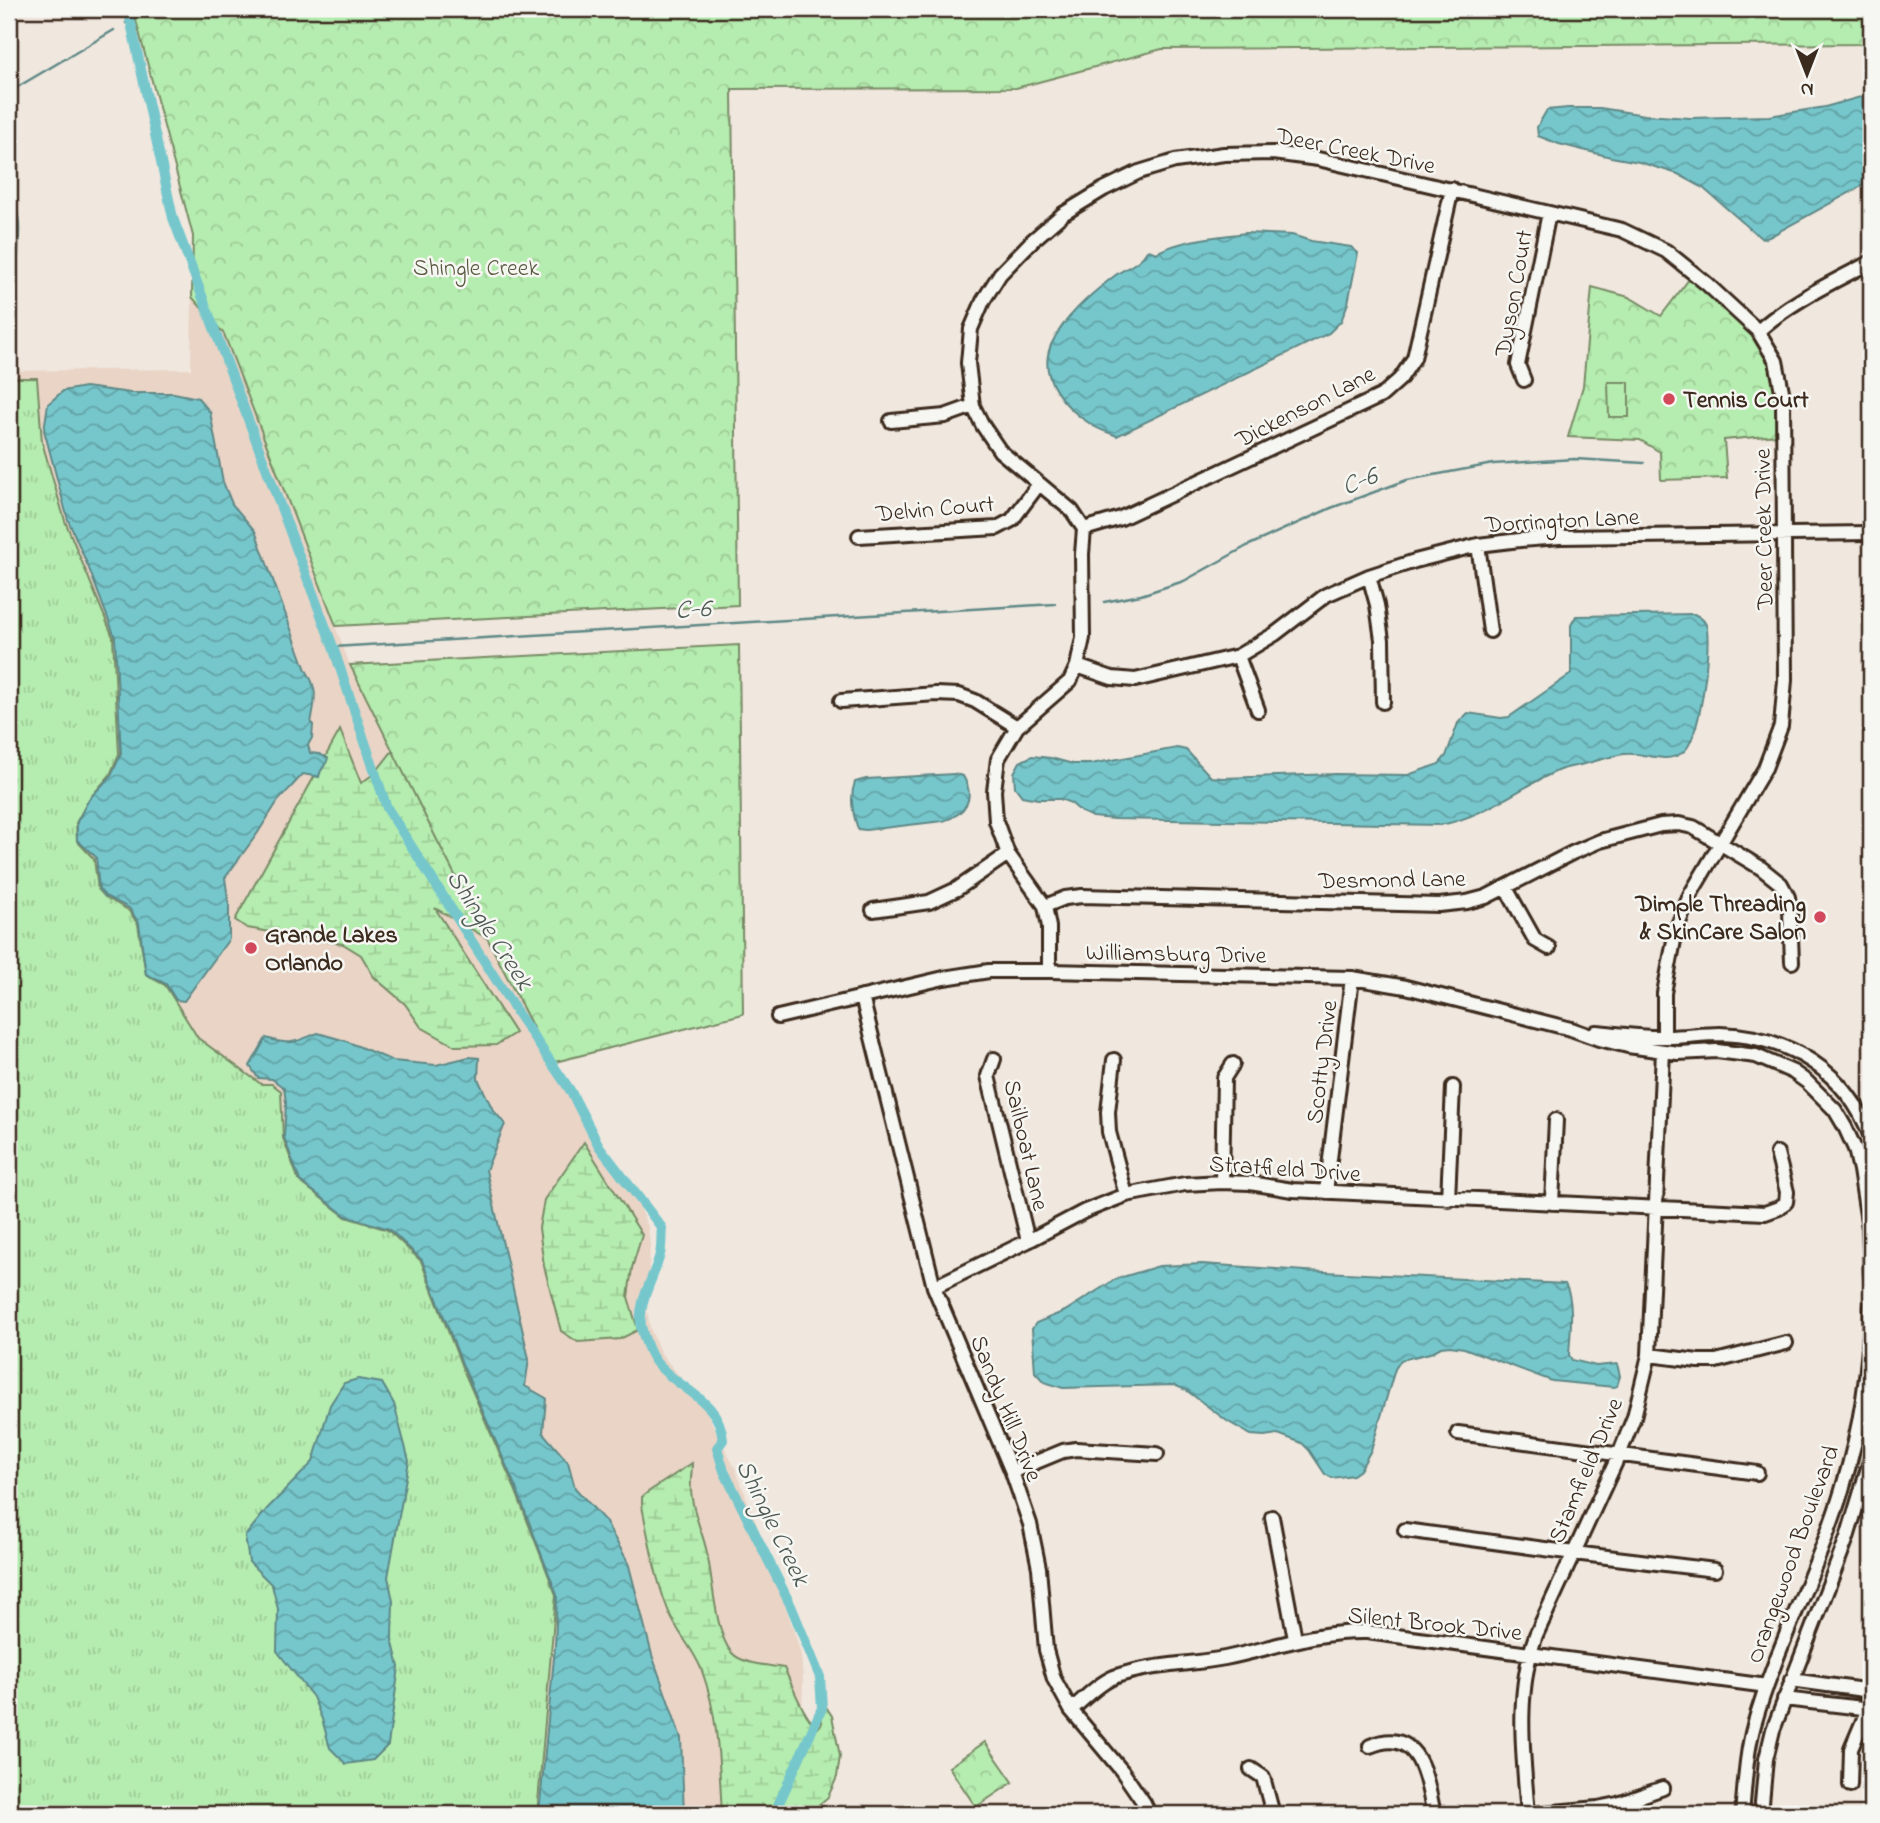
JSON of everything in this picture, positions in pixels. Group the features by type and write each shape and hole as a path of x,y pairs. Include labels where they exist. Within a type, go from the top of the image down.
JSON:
{"street":[{"name":"Deer Creek Drive","path":"1084,529 1072,511 1000,451 983,426 973,406 968,363 971,329 983,300 1000,274 1063,214 1139,172 1175,161 1224,154 1273,153 1318,159 1622,230 1666,251 1707,284 1758,331 1776,361 1783,396 1786,681 1781,726 1765,768 1690,895 1676,930 1664,993 1663,1044"},
{"name":"Dickenson Lane","path":"1084,529 1121,518 1381,396 1400,379 1414,358 1452,189"},
{"name":"Dyson Court","path":"1524,380 1518,365 1549,213"},
{"path":"1758,331 1799,299 1871,262"},
{"path":"891,421 933,419 973,406"},
{"name":"Delvin Court","path":"859,536 997,528 1012,520 1039,484"},
{"path":"1049,971 1049,927 1045,906 1008,854 996,821 994,790 998,760 1017,727 1070,681 1077,666 1083,638 1084,529"},
{"name":"Dorrington Lane","path":"1077,666 1112,678 1135,680 1238,656 1275,634 1326,595 1369,576 1478,545 1560,537 1871,533"},
{"path":"1478,545 1490,631"},
{"path":"1369,576 1382,640 1383,702"},
{"path":"1238,656 1258,710"},
{"path":"841,701 936,694 959,695 975,701 1017,727"},
{"name":"Desmond Lane","path":"1045,906 1065,898 1082,896 1439,905 1467,902 1506,888 1572,853 1601,841 1661,825 1679,824 1693,827 1761,868 1781,884 1788,897 1790,911 1792,962"},
{"path":"873,910 929,902 957,889 1008,854"},
{"path":"1506,888 1535,940 1549,948"},
{"name":"Williamsburg Drive","path":"778,1017 944,978 989,971 1352,978 1405,987 1628,1046 1663,1044"},
{"name":"Scotty Drive","path":"1326,1192 1352,978"},
{"name":"Sandy Hill Drive","path":"862,997 934,1287 1012,1472 1030,1524 1039,1568 1046,1650 1054,1679 1071,1710 1122,1771 1149,1814"},
{"path":"1663,1044 1718,1034 1741,1035 1785,1046 1806,1056 1840,1085 1866,1122 1871,1137"},
{"path":"1663,1044 1678,1053 1717,1051 1756,1056 1793,1072 1822,1095 1845,1126 1855,1149 1869,1228 1871,1276"},
{"name":"Stamfield Drive","path":"1530,1814 1521,1730 1522,1703 1530,1654 1536,1635 1619,1455 1634,1417 1649,1355 1663,1044"},
{"name":"Sailboat Lane","path":"994,1059 988,1076 1028,1241"},
{"path":"1114,1060 1108,1112 1110,1132 1126,1195"},
{"path":"1222,1182 1224,1078 1233,1064"},
{"path":"1448,1199 1453,1087"},
{"path":"1552,1203 1556,1120"},
{"name":"Stratfield Drive","path":"934,1287 1085,1211 1126,1195 1185,1184 1250,1183 1326,1192 1765,1213 1779,1209 1786,1202 1787,1192 1777,1153"},
{"name":"Orangewood Boulevard","path":"1742,1814 1748,1752 1754,1725 1842,1490 1862,1404 1868,1365 1871,1306"},
{"path":"1649,1355 1698,1362 1716,1361 1786,1343"},
{"path":"1458,1433 1757,1473"},
{"path":"1012,1472 1063,1451 1076,1449 1157,1454"},
{"name":"Orangewood Boulevard","path":"1761,1814 1766,1759 1773,1730 1847,1538 1871,1458"},
{"path":"1272,1517 1295,1639"},
{"path":"1405,1530 1715,1570"},
{"name":"Silent Brook Drive","path":"1071,1710 1114,1677 1146,1669 1224,1658 1295,1639 1343,1632 1367,1632 1767,1686"},
{"path":"1791,1680 1871,1691"},
{"path":"1784,1699 1869,1709 1851,1749 1850,1785"},
{"path":"1370,1746 1381,1741 1396,1741 1408,1746 1425,1772 1434,1814"},
{"path":"1251,1769 1263,1777 1273,1814"},
{"path":"1530,1814 1598,1808 1663,1788"}],"shaded area":[{"name":"Grande Lakes Orlando","path":"192,297 224,334 350,665 551,1063 639,1205 648,1227 650,1245 647,1311 651,1330 660,1352 703,1405 735,1468 762,1538 801,1655 802,1713 783,1814 9,1814 9,371 191,369"}],"green space":[{"name":"Shingle Creek","path":"133,9 1871,9 1871,42 1162,49 1016,88 732,89 738,605 336,626 224,334 192,297 193,236"},
{"path":"1690,278 1730,310 1762,349 1776,381 1777,435 1724,440 1727,478 1661,480 1660,452 1640,440 1568,437 1583,386 1592,287 1629,297 1661,316"},
{"path":"9,378 37,378 42,442 65,521 113,637 119,754 110,775 89,799 76,823 77,841 94,859 98,889 105,897 128,910 138,924 146,975 165,985 198,1038 261,1084 272,1084 281,1091 283,1138 299,1181 346,1217 388,1230 421,1261 556,1595 537,1814 9,1814"},
{"path":"1608,382 1629,382 1629,417 1609,417"},
{"name":"Shingle Creek","path":"739,645 743,1014 551,1063 350,665"},
{"path":"340,730 361,783 375,773 398,744 557,979 435,908 515,1033 496,1045 455,1046 421,1027 405,1004 374,977 361,955 343,944 247,928 235,920"},
{"path":"584,1142 642,1235 632,1268 628,1297 638,1330 620,1339 578,1342 561,1331 544,1266 539,1228 544,1200"},
{"path":"692,1463 691,1483 695,1515 705,1545 718,1620 726,1644 732,1653 743,1660 784,1668 803,1709 818,1728 822,1723 819,1696 832,1716 840,1756 837,1777 828,1797 808,1814 722,1814 717,1742 708,1688 699,1663 671,1618 663,1597 642,1506 642,1497"},
{"path":"985,1742 1013,1782 976,1807 949,1767"}],"water":[{"path":"1871,94 1871,181 1762,239 1702,187 1678,174 1639,162 1559,144 1538,136 1537,127 1547,110 1600,108 1690,118 1769,116 1825,107"},
{"path":"9,198 18,217 18,255 9,255"},
{"path":"1246,233 1292,235 1351,247 1358,253 1348,303 1341,321 1329,333 1117,436 1095,427 1064,401 1051,381 1048,369 1051,345 1078,308 1104,284 1136,263 1149,250 1156,253 1189,242"},
{"path":"85,387 131,393 174,393 198,398 210,412 223,482 232,504 255,531 313,684 315,696 312,738 308,745 310,753 328,758 319,777 303,774 278,801 225,878 229,906 229,939 184,1001 176,1000 166,984 146,974 139,923 129,908 105,896 99,889 96,857 77,840 77,822 89,799 111,776 121,754 115,637 68,520 44,430 48,404 63,391"},
{"path":"1694,614 1706,624 1707,656 1699,715 1689,745 1682,753 1668,758 1624,754 1564,768 1486,809 1456,821 1440,825 1114,819 1093,817 1060,799 1022,796 1015,787 1014,773 1020,762 1032,756 1073,764 1091,764 1177,748 1186,750 1211,777 1408,775 1439,764 1446,756 1458,723 1468,713 1509,717 1571,674 1571,625 1576,616"},
{"path":"954,774 963,776 969,791 966,804 958,814 943,821 858,829 852,800 855,782 866,779"},
{"path":"318,1033 346,1041 393,1061 436,1065 469,1057 479,1058 478,1079 493,1110 505,1124 486,1170 529,1359 525,1386 546,1398 543,1433 568,1462 575,1488 605,1521 628,1562 652,1655 681,1738 684,1814 539,1814 555,1647 557,1595 422,1260 389,1229 346,1216 300,1181 284,1137 284,1088 272,1079 258,1078 250,1066 266,1038 293,1042"},
{"path":"1202,1264 1565,1284 1571,1309 1569,1355 1572,1360 1596,1366 1617,1364 1620,1376 1617,1386 1614,1387 1552,1381 1464,1348 1450,1346 1401,1360 1395,1369 1371,1450 1360,1470 1353,1475 1332,1478 1325,1474 1302,1443 1278,1434 1251,1435 1227,1421 1186,1390 1174,1385 1063,1388 1044,1382 1035,1372 1032,1329 1036,1323 1065,1311 1116,1279 1159,1266"},
{"path":"358,1379 382,1383 394,1404 409,1461 388,1577 393,1601 392,1639 399,1667 388,1745 373,1760 346,1764 330,1748 313,1697 277,1651 278,1609 272,1585 249,1562 245,1536 313,1462 330,1405 344,1383"}],"waterway":[{"name":"Shingle Creek","path":"128,9 173,218 333,647 387,808 518,1014 570,1090 599,1146 662,1228 660,1254 642,1307 641,1326 645,1339 653,1358 664,1371 696,1395 714,1414 723,1440 717,1448 724,1471 791,1606 820,1677 822,1708 774,1814"},
{"name":"Shingle Creek","path":"126,23 130,20"},
{"path":"9,92 114,30"},
{"name":"C-6","path":"1104,602 1141,595 1184,581 1247,546 1331,508 1407,480 1493,464 1575,459 1644,463"},
{"name":"C-6","path":"333,647 1055,604"}],"place":[{"name":"Tennis Court","path":"1669,399"},
{"name":"Dimple Threading & SkinCare Salon","path":"1820,917"},
{"name":"Grande Lakes Orlando","path":"251,948"}]}
